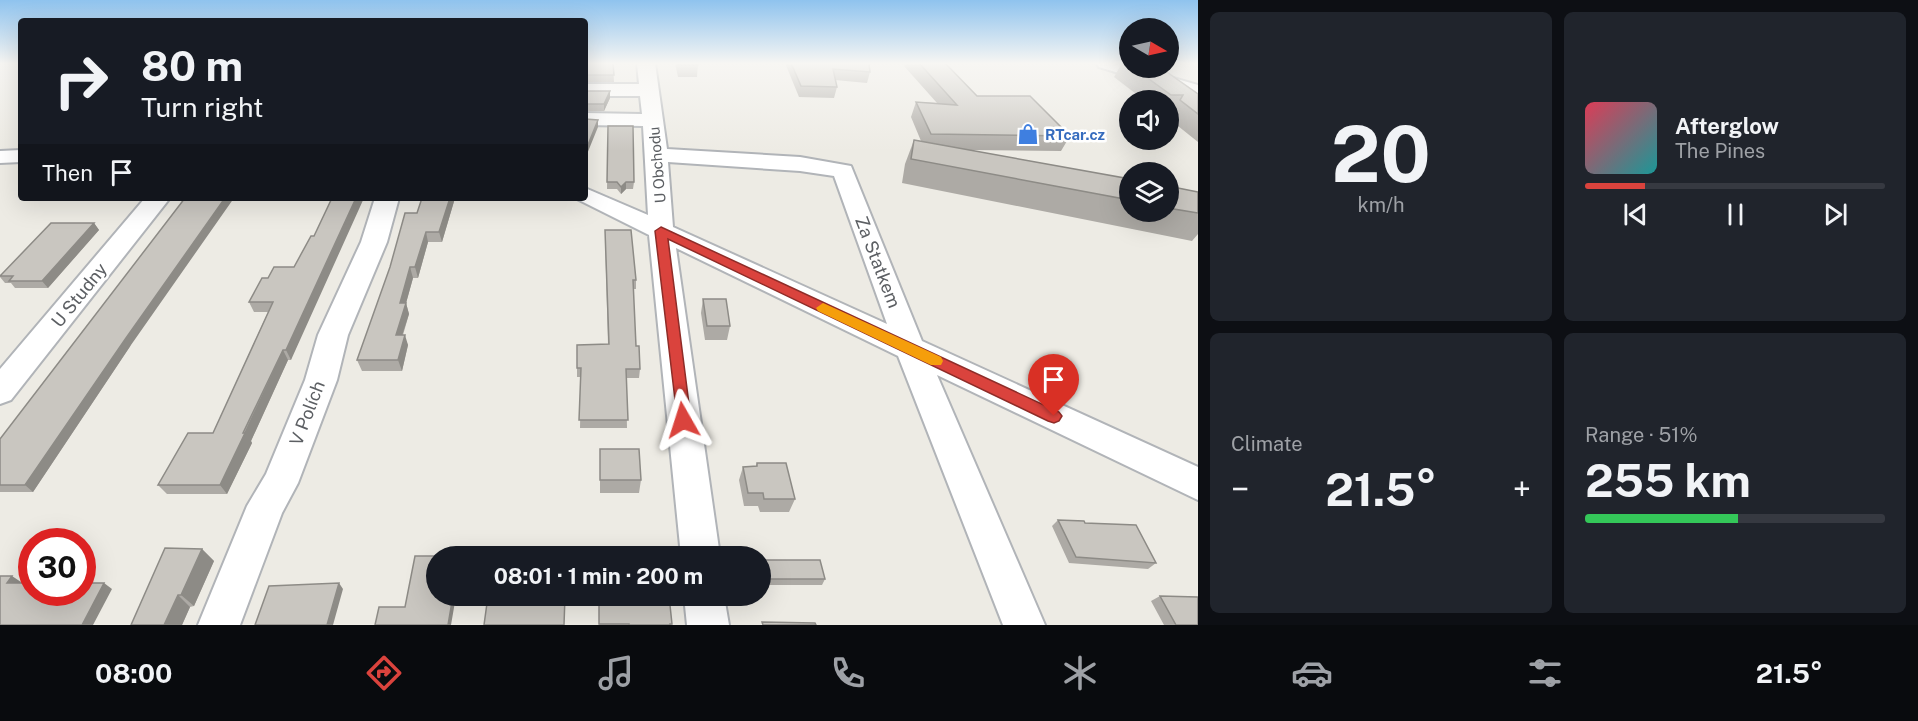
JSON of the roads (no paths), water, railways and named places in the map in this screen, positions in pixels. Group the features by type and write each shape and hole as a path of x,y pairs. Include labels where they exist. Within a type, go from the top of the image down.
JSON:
{"street":[{"name":"U Obchodu","path":"649,92 657,155 661,231"},
{"path":"588,119 653,120"},
{"name":"Za Statkem","path":"657,155 800,164 843,171 912,350 1024,625"},
{"path":"0,157 18,156"},
{"path":"588,196 1198,484"},
{"name":"U Studny","path":"0,391 156,201"},
{"name":"V Polích","path":"219,625 266,506 280,483 321,380 323,365 352,288 365,264 383,218 386,201"},
{"path":"661,231 699,546"},
{"path":"705,606 708,625"}],"place":[{"name":"RTcar.cz","path":"1028,134"}]}
